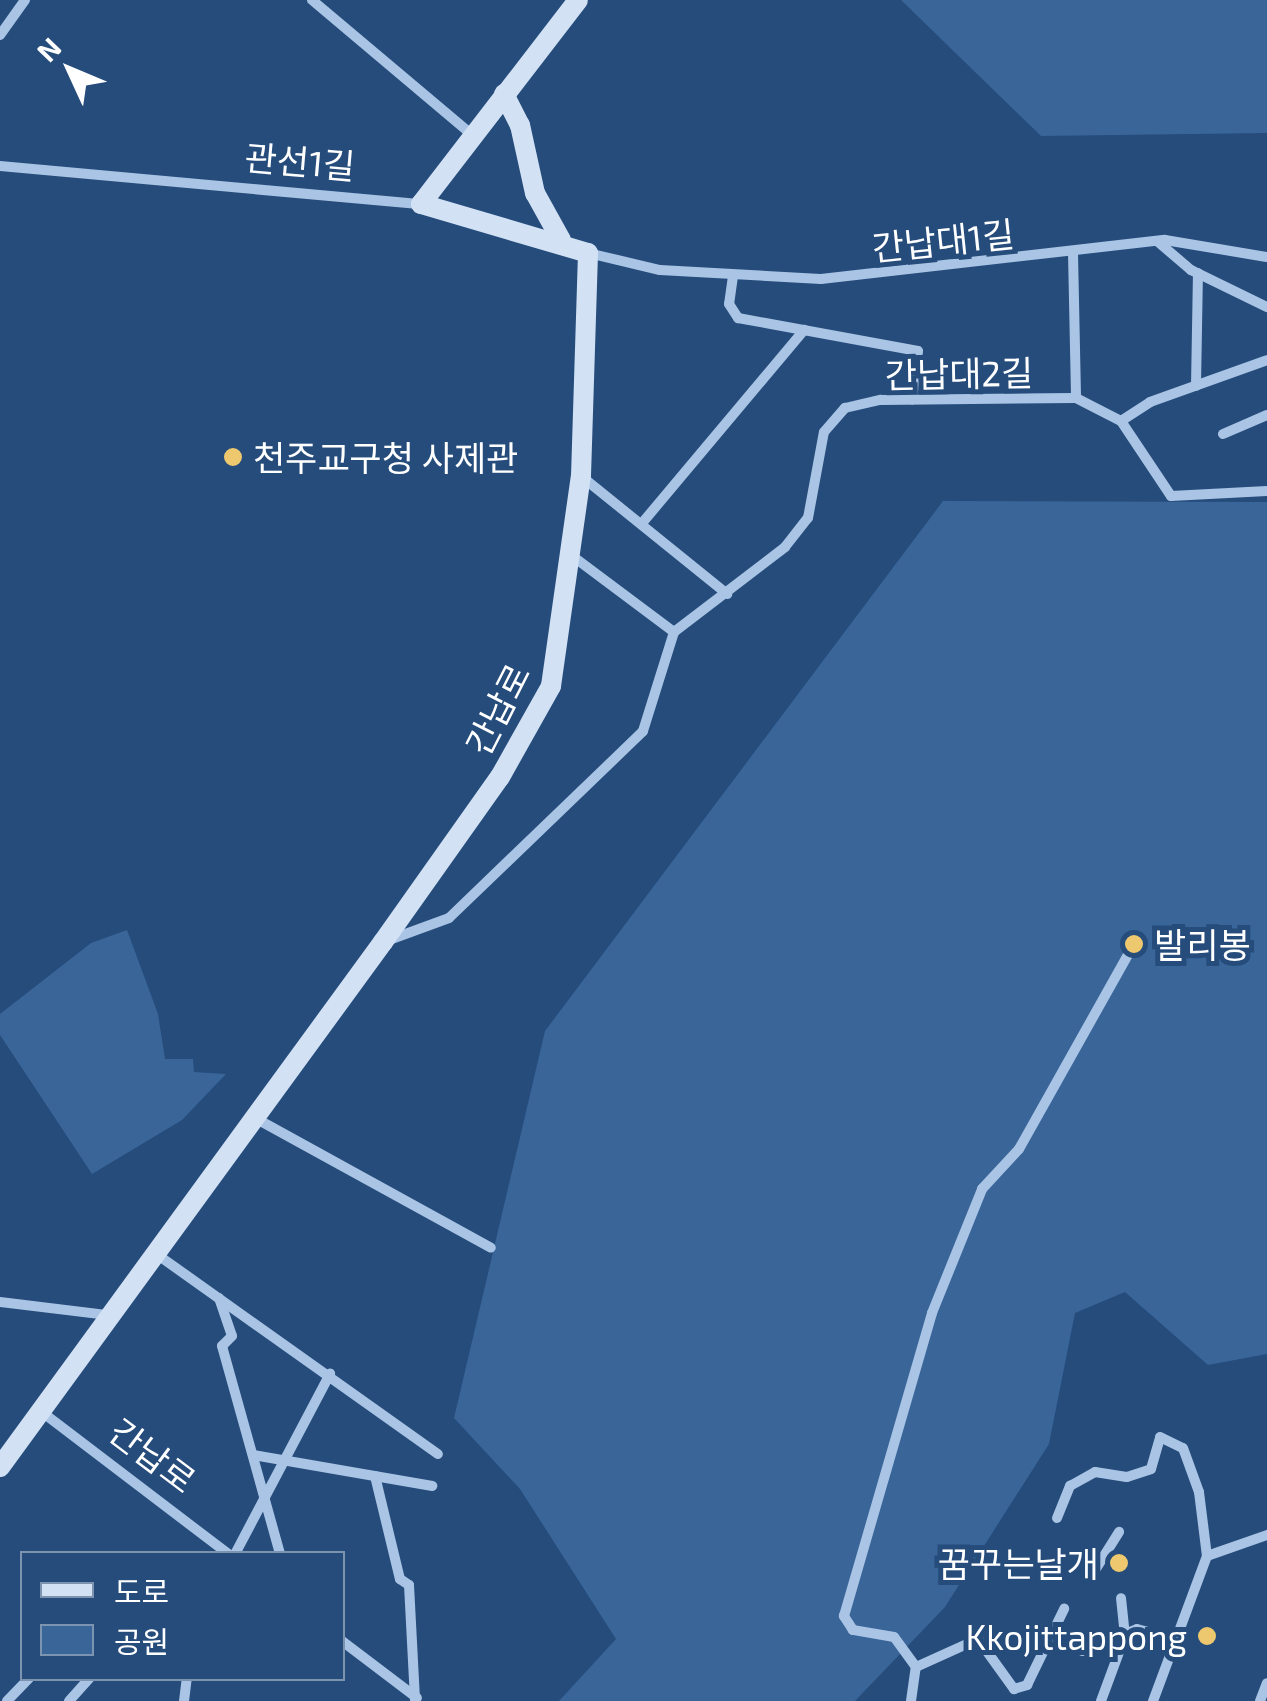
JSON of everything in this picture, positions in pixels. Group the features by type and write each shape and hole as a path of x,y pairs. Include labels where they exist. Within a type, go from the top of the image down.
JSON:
{"street":[{"path":"0,35 25,0"},
{"path":"312,0 354,29 470,133"},
{"path":"421,204 470,133 578,0"},
{"path":"504,94 520,126 535,193 561,240"},
{"name":"관선1길","path":"0,166 421,204 561,240 588,252"},
{"path":"1157,241 1198,273 1267,308"},
{"name":"간납대1길","path":"588,252 660,270 820,279 1157,241 1267,257"},
{"name":"간납로","path":"0,1467 38,1409 384,942 500,777 552,686 580,476 588,252"},
{"path":"1073,252 1076,398"},
{"path":"1196,386 1198,273"},
{"path":"733,276 729,304 738,318 918,351 912,400"},
{"path":"643,522 804,330"},
{"path":"1121,421 1196,386 1267,360"},
{"name":"간납대2길","path":"674,632 785,547 808,518 824,432 844,408 912,400 1076,398 1121,421 1171,496 1267,491"},
{"path":"1223,434 1267,415"},
{"path":"580,476 643,522 727,594"},
{"path":"384,942 449,918 643,731 674,632 570,554"},
{"path":"911,1701 916,1667 894,1638 853,1630 844,1616 932,1313 982,1189 1019,1149 1134,944"},
{"path":"254,1118 491,1248"},
{"path":"154,1253 438,1454"},
{"name":"간납로","path":"218,1297 232,1336 222,1346 279,1551"},
{"path":"0,1302 108,1315"},
{"path":"234,1551 330,1374"},
{"name":"간납로","path":"38,1409 228,1551"},
{"path":"1057,1518 1070,1486 1095,1472 1126,1477 1151,1470 1160,1437 1183,1448 1199,1492 1208,1556 1153,1701"},
{"name":"간납로","path":"252,1455 432,1486"},
{"path":"374,1476 400,1579 410,1585 416,1700"},
{"path":"1092,1575 1119,1532"},
{"path":"1208,1556 1267,1535"},
{"path":"1101,1701 1124,1632 1121,1598"},
{"path":"916,1667 978,1639 1014,1689 1027,1685 1064,1609"},
{"path":"1082,1651 1124,1632 1174,1640"},
{"path":"345,1643 416,1700"},
{"path":"7,1701 25,1681"},
{"path":"69,1701 87,1681"},
{"path":"1260,1701 1267,1683"}],"green space":[{"path":"901,0 1267,0 1267,133 1041,136"},
{"path":"943,501 1267,502 1267,1354 1208,1365 1125,1292 1075,1313 1049,1444 945,1607 855,1701 559,1701 616,1639 520,1489 454,1418 545,1031"},
{"path":"127,930 158,1014 165,1059 193,1059 194,1072 226,1074 182,1120 92,1174 0,1035 0,1014 91,943"}],"place":[{"name":"천주교구청 사제관","path":"233,457"},
{"name":"발리봉","path":"1134,944"},
{"name":"꿈꾸는날개","path":"1119,1563"},
{"name":"Kkojittappong","path":"1207,1636"}]}
